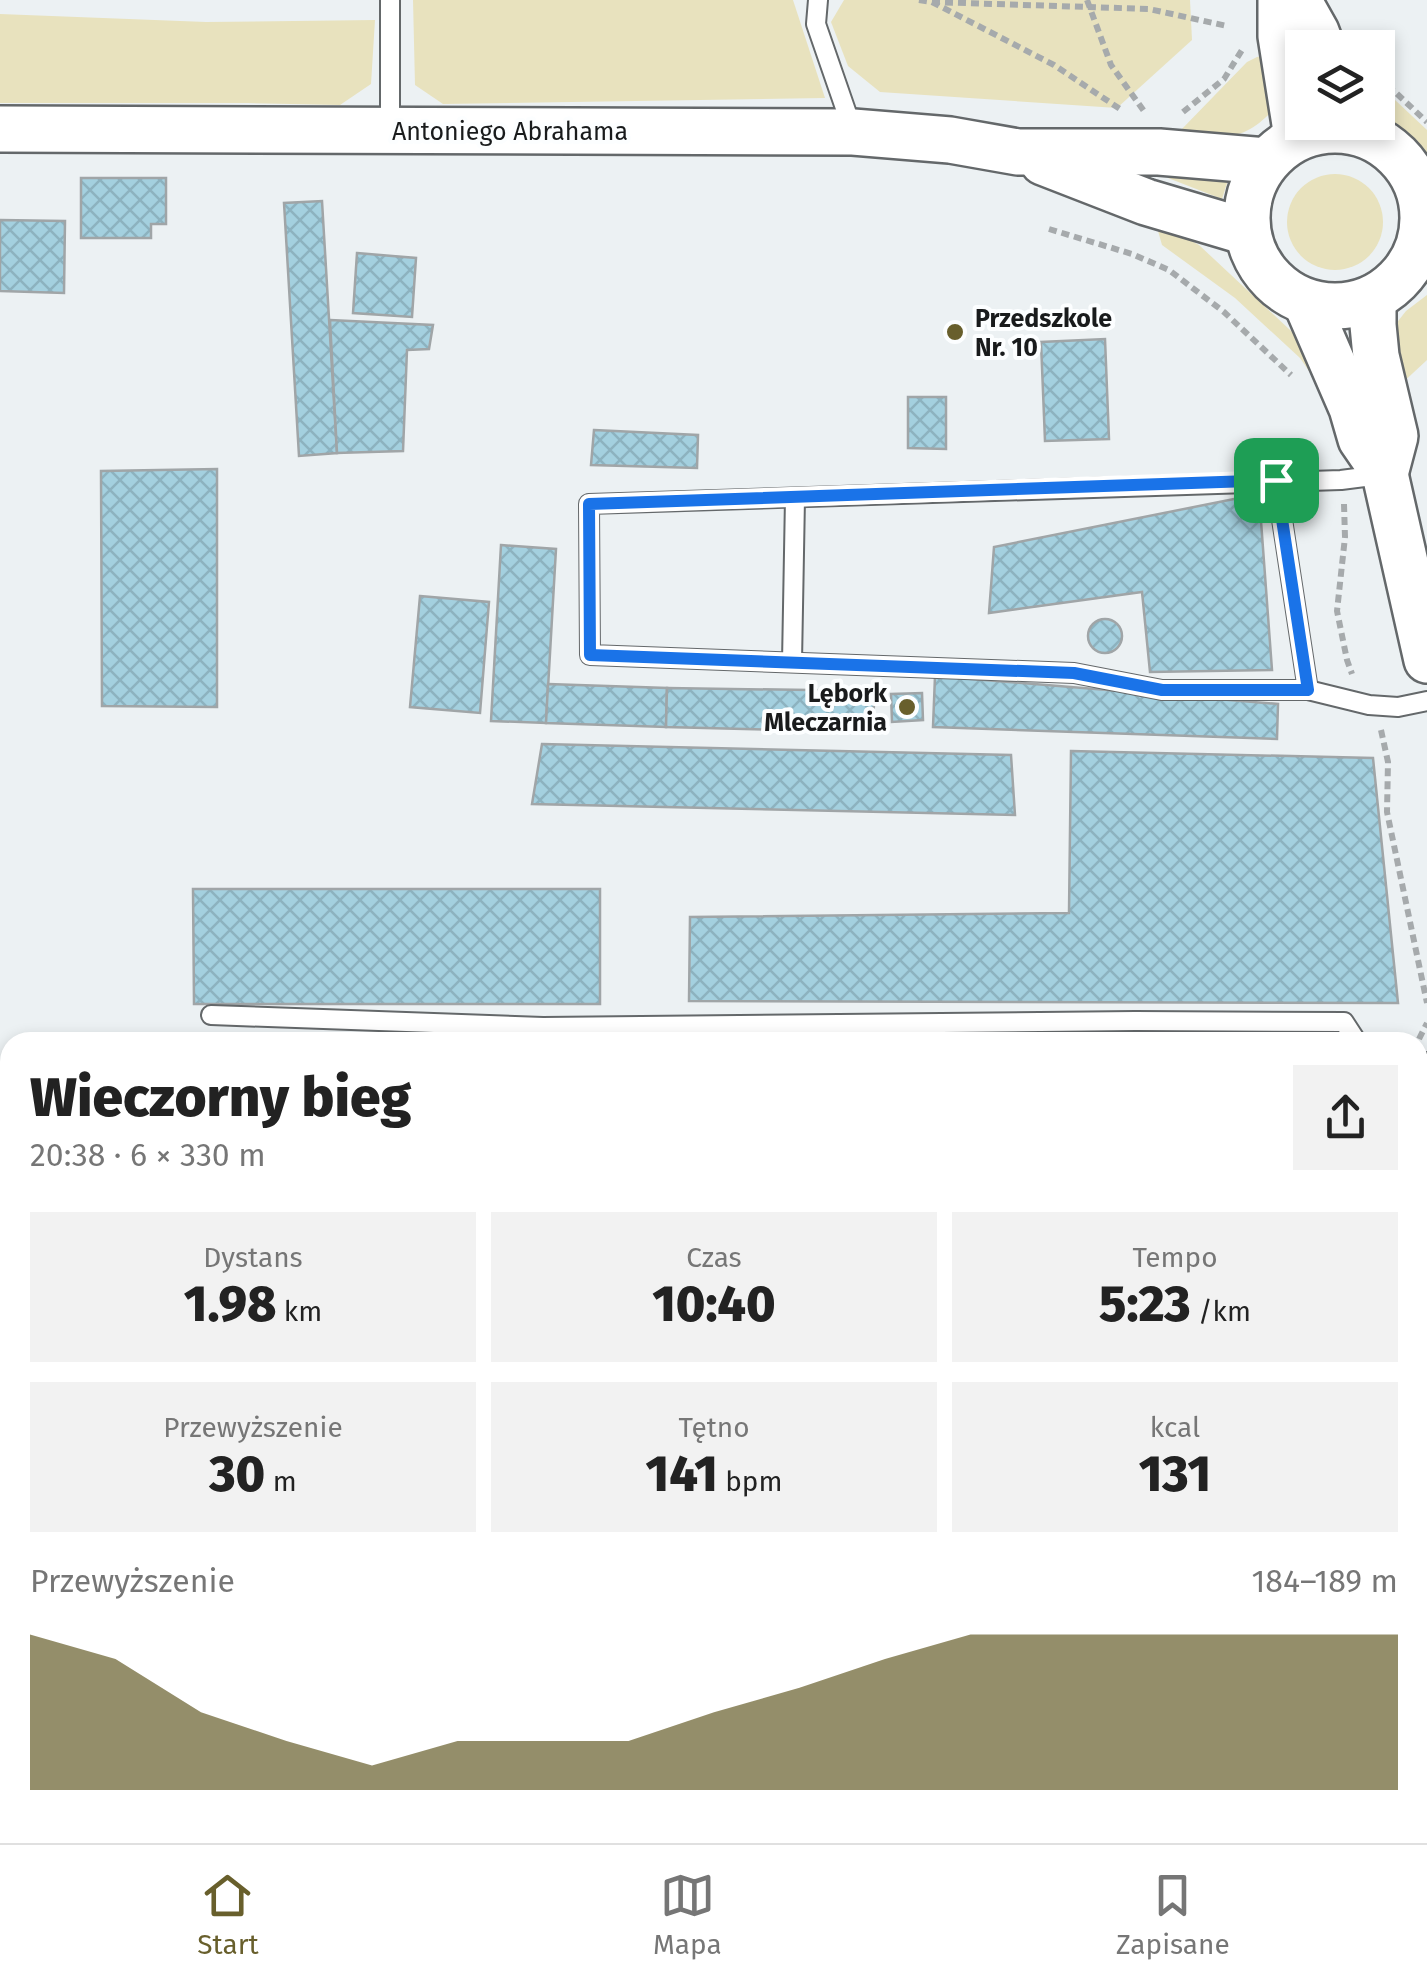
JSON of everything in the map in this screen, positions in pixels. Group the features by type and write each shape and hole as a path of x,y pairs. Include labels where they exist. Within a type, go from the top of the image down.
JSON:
{"main road":[{"path":"1281,149 1282,0"},
{"path":"1298,0 1315,30"},
{"name":"Antoniego Abrahama","path":"0,129 853,132 950,140 1018,152 1281,149"},
{"path":"1301,140 1281,149 1249,194 1247,232 1258,262 1278,286 1306,302 1340,307 1373,298 1417,268 1425,207 1411,172 1378,140"},
{"name":"Antoniego Abrahama","path":"1018,152 1146,202 1247,232"},
{"path":"1357,482 1395,436 1376,356 1373,298"},
{"path":"1306,302 1352,408 1361,439 1357,482 1427,660"}],"lane":[{"path":"390,0 390,131"},
{"path":"818,0 816,24 853,132"},
{"path":"1357,482 1276,480 589,504 590,655 1074,673 1162,690 1308,690 1369,705 1398,707 1427,701"},
{"path":"1276,480 1308,690"},
{"path":"792,662 795,498"},
{"path":"211,1014 496,1032"},
{"path":"670,1032 1135,1021 1344,1022 1350,1032"}],"path":[{"path":"919,0 1088,3 1149,9 1228,26"},
{"path":"932,2 1054,66 1117,108 1151,123 1111,65 1088,3"},
{"path":"1178,116 1224,79 1247,42"},
{"path":"1395,92 1427,122"},
{"path":"1049,229 1132,254 1168,270 1224,312 1299,384"},
{"path":"1357,482 1343,510 1345,537 1337,611 1347,660 1384,736 1387,812 1427,1003"}],"shaded area":[{"path":"413,0 793,0 825,98 443,104 415,85"},
{"path":"844,0 1190,0 1192,40 1117,108 880,92 848,66 831,22"},
{"path":"0,14 206,22 375,20 371,84 340,105 0,103"},
{"path":"1272,54 1272,111 1261,122 1229,136 1180,131 1247,62"},
{"path":"1395,100 1427,130 1427,157 1395,130"},
{"path":"1170,170 1230,174 1222,199 1168,178"},
{"path":"1335,174 1353,178 1369,188 1379,204 1383,222 1379,240 1369,256 1353,266 1335,270 1317,266 1301,256 1291,240 1287,222 1291,204 1301,188 1317,178"},
{"path":"1160,224 1199,245 1305,344 1323,395 1300,358 1235,298 1162,245"},
{"path":"1427,295 1427,360 1399,386 1395,325"}],"building":[{"path":"81,178 166,178 166,224 151,224 151,238 81,238"},
{"path":"322,201 337,453 299,456 284,203"},
{"path":"0,220 65,221 64,293 0,291"},
{"path":"357,253 416,258 412,317 353,313"},
{"path":"330,320 433,325 429,349 407,350 403,451 337,453"},
{"path":"1105,339 1109,439 1045,441 1041,342"},
{"path":"908,397 946,397 946,449 908,448"},
{"path":"594,430 698,435 697,468 591,465"},
{"path":"217,469 217,707 102,706 101,471"},
{"path":"1259,494 1272,670 1150,672 1142,592 989,613 994,547"},
{"path":"501,545 556,549 546,723 491,721"},
{"path":"420,596 489,602 480,713 410,707"},
{"path":"1105,619 1117,624 1122,636 1117,648 1105,653 1093,648 1088,636 1093,624"},
{"path":"935,676 1278,704 1277,739 933,727"},
{"path":"548,684 667,688 666,727 546,723"},
{"path":"667,688 875,691 872,732 666,727"},
{"name":"Lębork Mleczarnia","path":"922,693 923,720 892,722 891,694"},
{"path":"542,744 1011,755 1015,815 532,804"},
{"path":"1071,751 1373,758 1398,1003 689,1001 690,917 1069,913"},
{"path":"193,889 600,889 600,1004 194,1004"}],"place":[{"name":"Przedszkole Nr. 10","path":"955,332"},
{"name":"Lębork Mleczarnia","path":"907,707"}],"route":[{"path":"1276,480 1308,690 1162,690 1074,673 590,655 589,504 1276,480"}]}
